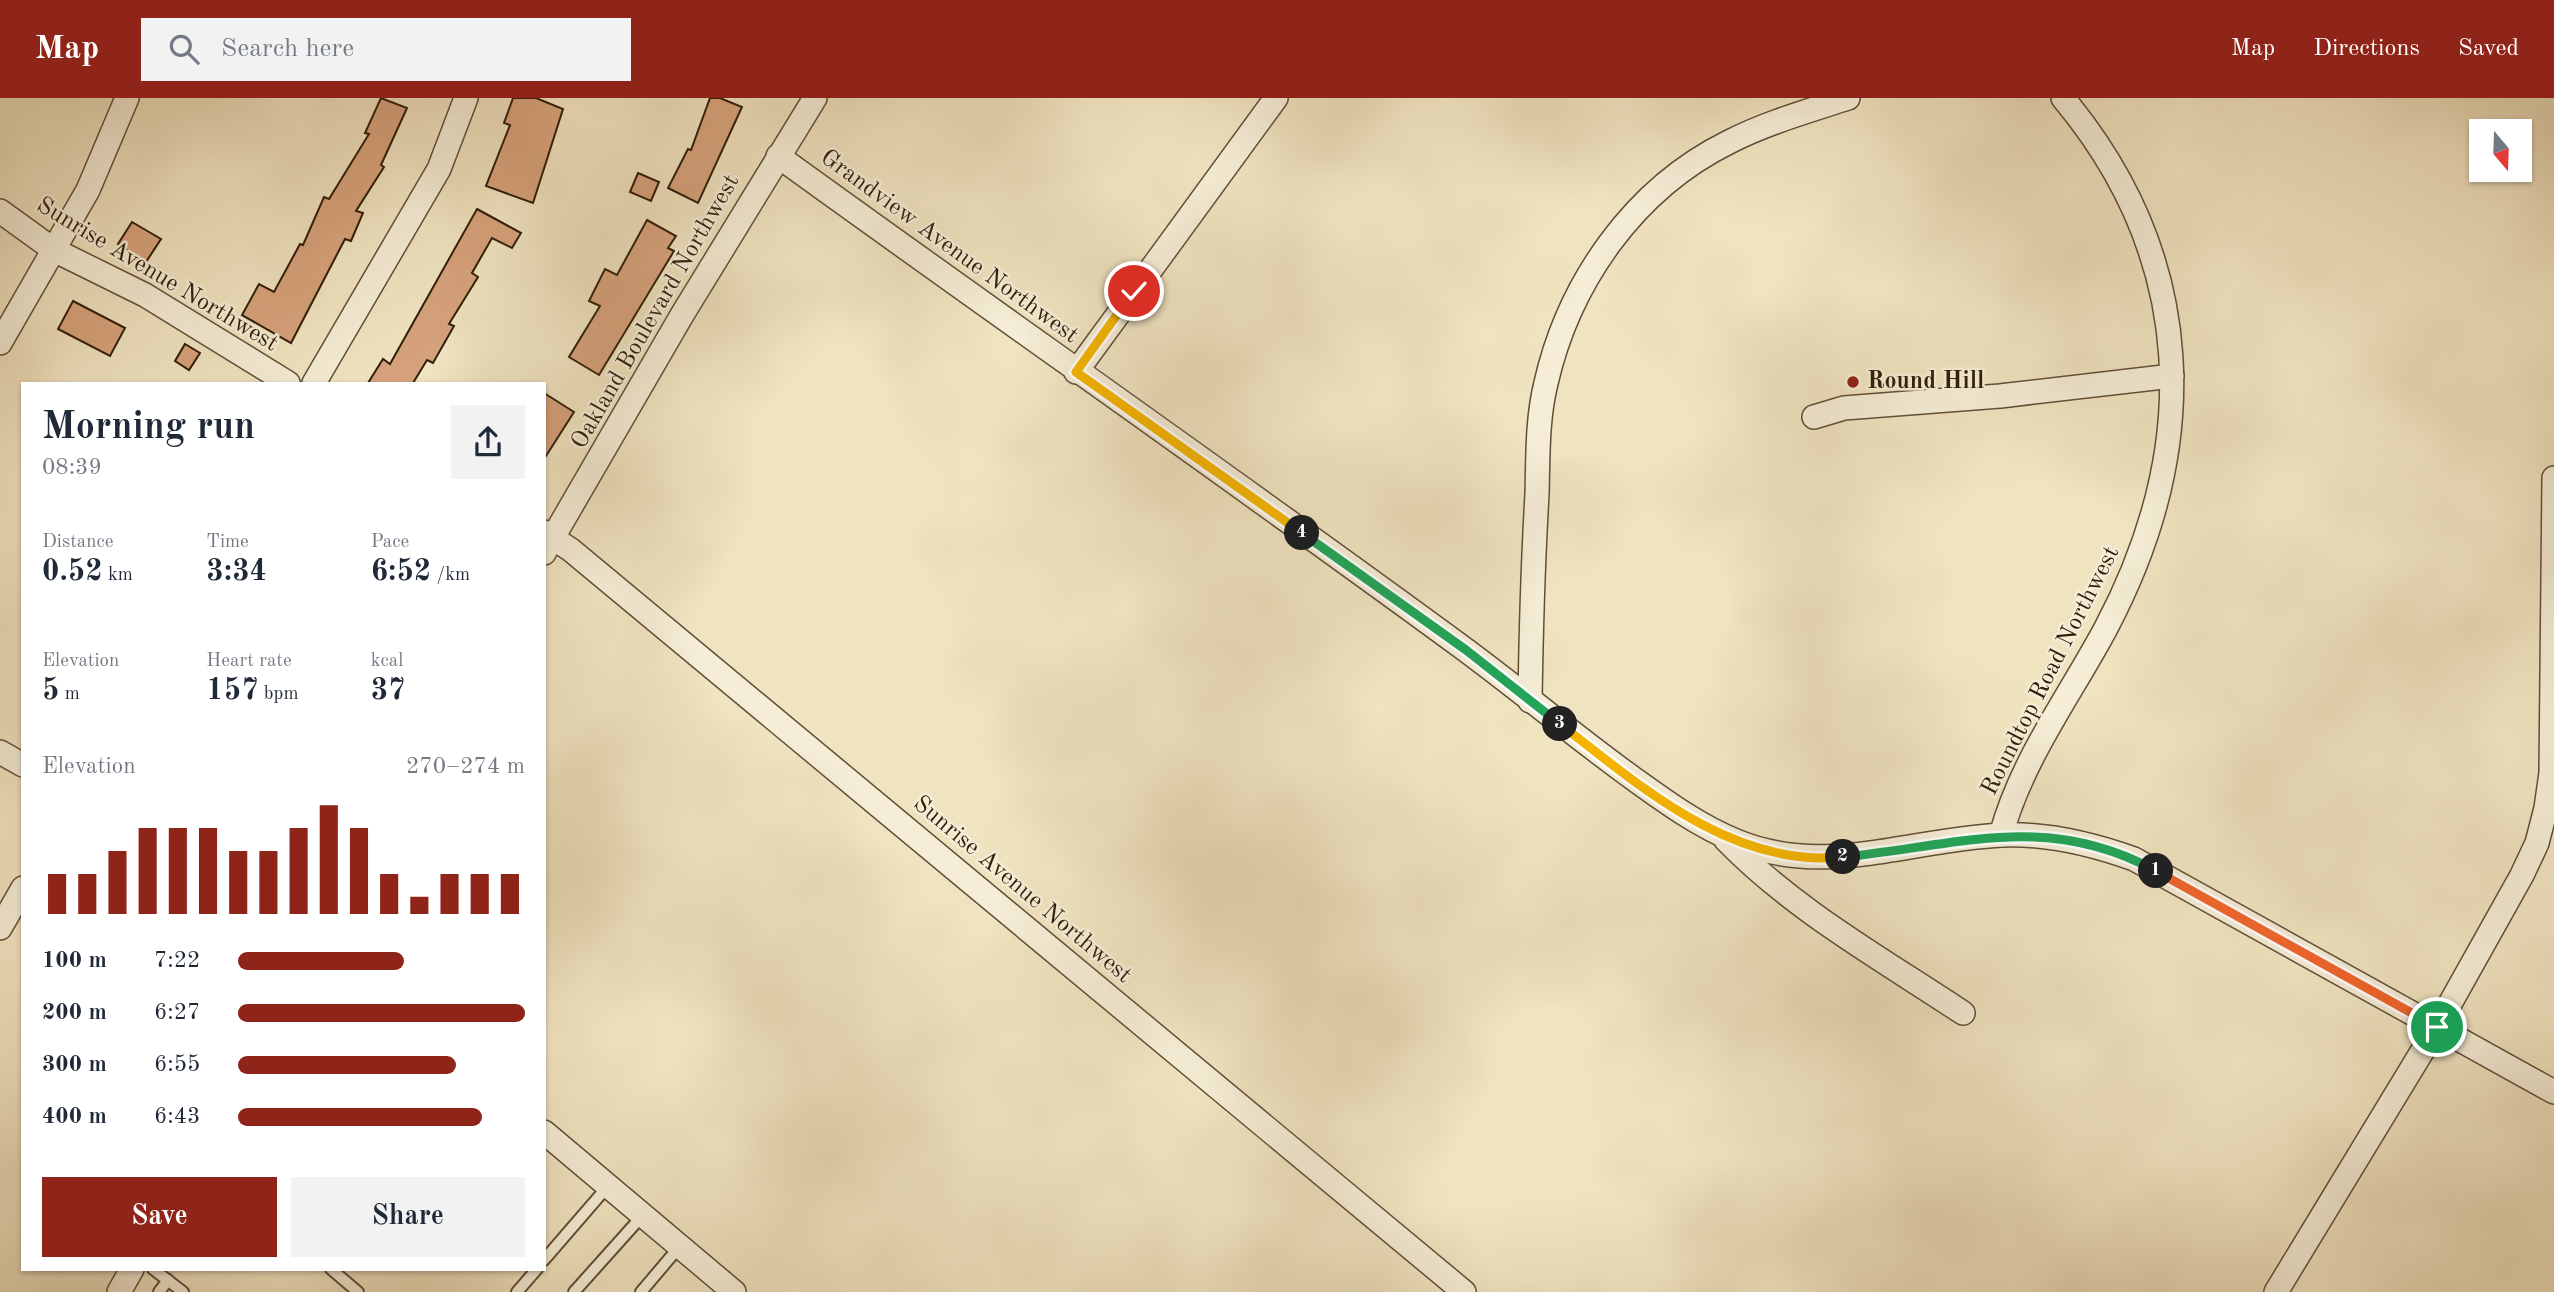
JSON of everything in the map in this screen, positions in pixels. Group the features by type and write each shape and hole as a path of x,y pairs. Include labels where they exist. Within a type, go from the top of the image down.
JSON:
{"street":[{"path":"0,343 88,190 127,98"},
{"path":"315,382 439,169 466,98"},
{"name":"Oakland Boulevard Northwest","path":"547,541 815,98"},
{"path":"1076,372 1276,98"},
{"path":"1530,701 1531,602 1545,386 1555,347 1589,273 1628,220 1665,184 1692,164 1729,142 1848,98"},
{"name":"Roundtop Road Northwest","path":"2001,835 2023,772 2105,629 2131,577 2152,523 2170,434 2172,376 2164,304 2152,257 2132,202 2093,134 2063,98"},
{"name":"Grandview Avenue Northwest","path":"778,156 1455,642 1674,807 1719,833 1764,852 1796,858 1827,859 2001,835 2059,839 2101,848 2134,859 2554,1092"},
{"name":"Sunrise Avenue Northwest","path":"0,211 54,250 145,295 286,382"},
{"path":"1814,417 1844,408 2000,396 2172,376"},
{"path":"2276,1292 2437,1027 2522,875 2537,843 2551,773 2554,478"},
{"name":"Sunrise Avenue Northwest","path":"547,541 1464,1292"},
{"path":"0,752 21,764"},
{"path":"1719,833 1751,867 1788,896 1962,1013"},
{"path":"0,928 21,891"},
{"path":"546,1134 734,1292"},
{"path":"119,1292 131,1271"}],"lane":[{"path":"546,1258 608,1186"},
{"path":"574,1292 643,1215"},
{"path":"641,1292 680,1246"},
{"path":"156,1271 183,1292"},
{"path":"333,1271 358,1292"},
{"path":"517,1292 535,1271"},
{"path":"159,1292 168,1280"}],"building":[{"path":"381,98 407,108 381,165 384,167 356,211 363,213 351,241 345,239 291,343 242,315 259,284 274,292 300,244 303,245 324,197 329,199 369,134 365,133"},
{"path":"513,98 536,98 563,109 533,203 486,186 510,125 504,123"},
{"path":"710,98 720,98 742,107 698,203 668,188 688,149 691,150"},
{"path":"638,173 659,182 651,201 630,192"},
{"path":"477,209 521,233 512,248 492,238 472,273 478,277 449,324 454,326 433,363 427,360 414,382 369,382 383,359 390,364"},
{"path":"647,220 676,236 668,248 674,251 599,375 569,357 600,306 589,301 605,269 617,275"},
{"path":"132,222 161,239 146,262 118,244"},
{"path":"73,301 125,328 110,356 58,329"},
{"path":"185,344 200,353 189,370 175,361"},
{"path":"546,394 574,412 546,456"}],"place":[{"name":"Round Hill","path":"1853,382"}],"route":[{"path":"1134,291 1076,372 1466,650 1586,744 1674,807 1719,833 1764,852 1796,858 1827,859 1881,853 1953,840 2001,835 2059,839 2101,848 2134,859 2437,1027"}]}
